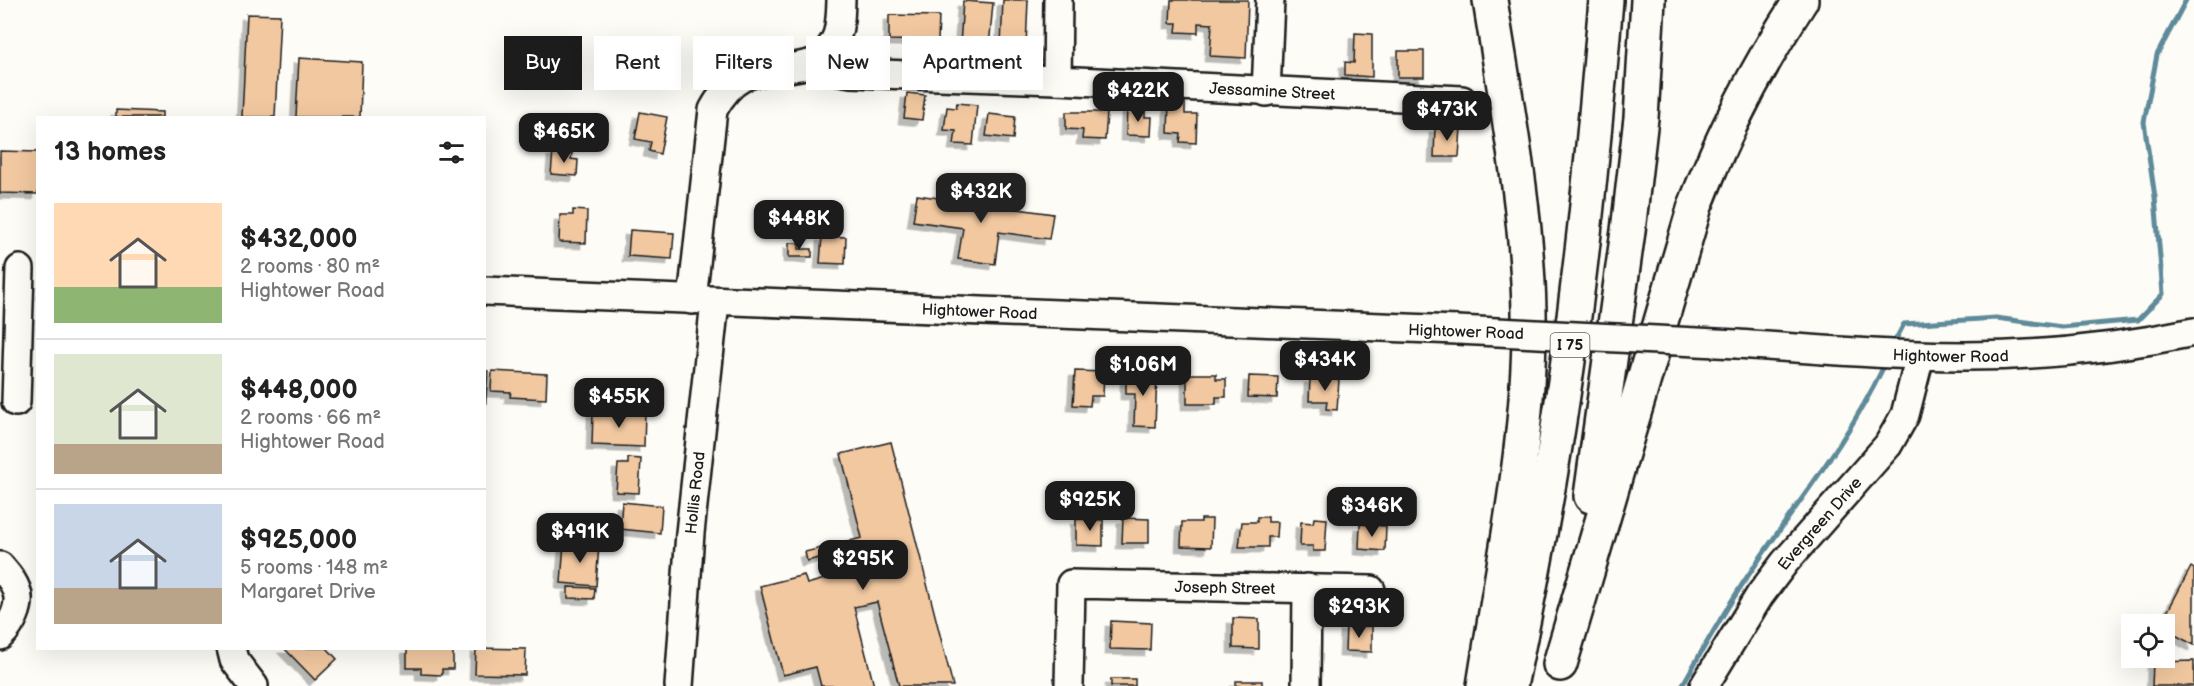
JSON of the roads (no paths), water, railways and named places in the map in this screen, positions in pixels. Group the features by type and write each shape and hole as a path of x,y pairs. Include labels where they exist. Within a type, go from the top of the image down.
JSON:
{"highway":[{"path":"1484,686 1522,445 1529,312 1523,223 1490,0"},
{"name":"I 75","path":"1510,686 1555,446 1578,286 1596,125 1606,0"},
{"name":"I 75","path":"1557,675 1595,471 1628,231 1641,118 1648,0"},
{"path":"1557,675 1695,206 1741,100 1801,0"}],"street":[{"path":"837,36 840,26 841,0"},
{"path":"1057,80 1058,0"},
{"path":"1266,92 1270,0"},
{"name":"Hollis Road","path":"679,686 692,510 713,110 721,95 744,75 755,71 806,65"},
{"name":"Jessamine Street","path":"890,74 1057,80 1462,100"},
{"path":"16,402 9,302 19,269"},
{"name":"Hightower Road","path":"486,291 1457,330 1920,356 2006,355 2079,350 2140,343 2194,332"},
{"name":"Evergreen Drive","path":"1704,686 1760,595 1785,562 1888,446 1905,415 1920,356"},
{"path":"0,566 18,591 12,622 0,636"},
{"name":"Joseph Street","path":"1070,686 1071,584 1371,590"},
{"path":"1306,686 1307,588"},
{"path":"232,650 234,660 254,686"}],"waterway":[{"path":"1896,339 1904,324 1996,318 2062,327 2138,320 2163,294 2155,197 2144,122 2157,55 2186,0"},
{"path":"1682,686 1756,563 1851,426 1883,368"}]}
